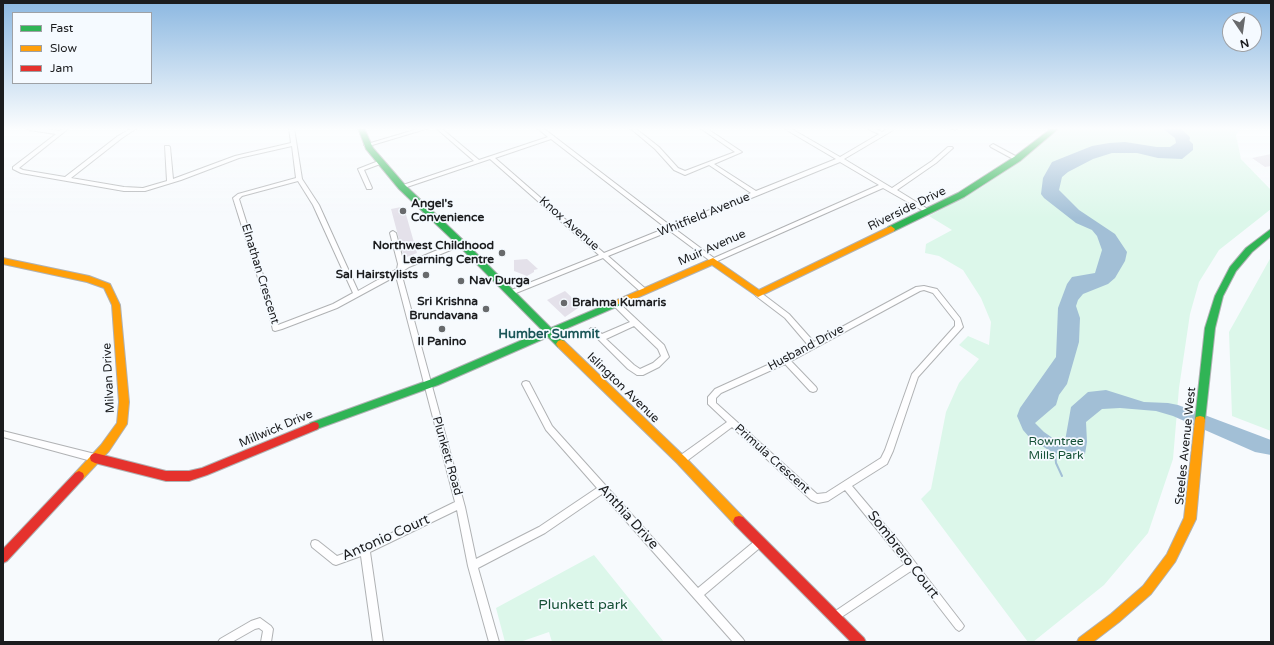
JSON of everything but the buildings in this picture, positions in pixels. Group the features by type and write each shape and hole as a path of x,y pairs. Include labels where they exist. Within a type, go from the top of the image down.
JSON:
{"street":[{"path":"27,158 15,168 21,171 134,191 151,188 170,182 234,158"},
{"path":"67,178 93,158"},
{"path":"168,158 170,182"},
{"path":"296,158 299,179 316,205 357,295"},
{"name":"Islington Avenue","path":"378,158 402,187 461,243 550,334 681,460 759,543 860,642"},
{"path":"473,158 478,162"},
{"path":"402,187 492,158"},
{"name":"Knox Avenue","path":"492,158 606,256 645,292"},
{"path":"580,158 787,316 812,345"},
{"path":"666,158 680,172 688,173 726,158"},
{"path":"892,190 938,158"},
{"path":"841,159 929,212"},
{"name":"Whitfield Avenue","path":"511,293 606,256 841,159"},
{"name":"Riverside Drive","path":"758,294 929,212 961,195 1017,159"},
{"path":"370,188 361,169 381,162"},
{"path":"711,164 756,194"},
{"name":"Elnathan Crescent","path":"299,179 240,195 236,198 272,313 274,327 280,327 335,306 357,295 407,265 461,243"},
{"name":"Muir Avenue","path":"550,334 884,185"},
{"name":"Steeles Avenue West","path":"1083,642 1115,618 1147,590 1171,558 1190,519 1208,348 1214,314 1228,277 1244,256 1271,232"},
{"name":"Plunkett Road","path":"394,233 401,264 399,276 460,504 473,566 494,642"},
{"name":"Milvan Drive","path":"3,261 95,280 107,286 116,306 123,388 122,424 95,458 3,557"},
{"name":"Husband Drive","path":"732,423 712,404 712,397 718,391 786,360 918,289 932,287"},
{"name":"Primula Crescent","path":"732,423 814,497 824,499 875,469 884,461 889,451 915,376 959,327 958,320 932,287"},
{"path":"593,330 631,367 640,372 656,365 665,357 661,347 634,323 616,304"},
{"path":"601,338 634,323"},
{"name":"Millwick Drive","path":"3,434 166,476 196,474 337,416 427,385 550,334"},
{"path":"786,360 813,389"},
{"name":"Anthia Drive","path":"526,384 549,428 740,642"},
{"path":"681,460 732,423"},
{"name":"Sombrero Court","path":"846,485 959,626"},
{"path":"473,566 542,530 602,489"},
{"name":"Antonio Court","path":"315,544 336,561 365,550 460,504"},
{"path":"697,595 759,543"},
{"path":"365,550 378,642"},
{"path":"834,617 911,565"},
{"path":"223,642 254,624 260,623 268,629 266,642"}],"green space":[{"name":"Rowntree Mills Park","path":"1241,158 1271,190 1271,209 1219,250 1199,282 1190,314 1179,388 1173,459 1148,533 1104,585 1033,642 1028,642 921,499 931,489 946,412 959,383 979,359 959,345 968,336 989,345 991,322 981,298 963,270 939,256 925,253 926,244 952,230 929,216 982,187 1021,159"},
{"path":"1271,257 1271,431 1232,416 1229,332"},
{"name":"Plunkett park","path":"594,555 664,642 552,642 549,632 520,642 505,642 496,608"}],"water":[{"path":"1062,158 1096,158 1068,172 1062,177 1059,190 1079,210 1115,234 1127,252 1125,261 1115,278 1108,284 1083,294 1078,300 1076,306 1080,318 1079,342 1067,384 1059,395 1056,405 1035,423 1054,439 1065,441 1071,407 1088,392 1106,390 1144,402 1178,405 1271,440 1271,455 1255,452 1173,416 1156,411 1120,408 1102,409 1086,422 1087,442 1085,454 1076,456 1053,453 1030,438 1023,430 1017,416 1020,408 1056,357 1058,308 1067,284 1072,277 1095,273 1102,250 1097,236 1092,230 1076,223 1041,194 1043,178 1052,162"},
{"path":"1160,158 1183,158 1182,159"}],"waterway":[{"path":"1055,453 1056,463 1062,476"}],"traffic: fast":[{"path":"378,158 402,187 461,243 561,344"},
{"path":"891,229 961,195 1018,158"},
{"path":"1200,420 1210,328 1219,296 1233,269 1249,250 1271,232"},
{"path":"314,426 435,382 620,302"}],"traffic: slow":[{"path":"620,302 713,261 758,294 891,229"},
{"path":"3,261 89,279 107,286 116,305 124,402 122,424 105,448 79,476"},
{"path":"561,344 681,460 739,521"},
{"path":"1083,642 1115,618 1147,590 1171,558 1190,519 1200,420"}],"traffic: jam":[{"path":"95,458 166,476 189,476 203,472 314,426"},
{"path":"3,557 79,476"},
{"path":"739,521 860,642"}],"place":[{"name":"Angel's Convenience","path":"403,211"},
{"name":"Northwest Childhood Learning Centre","path":"502,253"},
{"name":"Sal Hairstylists","path":"426,275"},
{"name":"Nav Durga","path":"461,281"},
{"name":"Brahma Kumaris","path":"564,303"},
{"name":"Sri Krishna Brundavana","path":"486,309"},
{"name":"Il Panino","path":"442,329"}],"district":[{"name":"Humber Summit","path":"549,335"}]}
